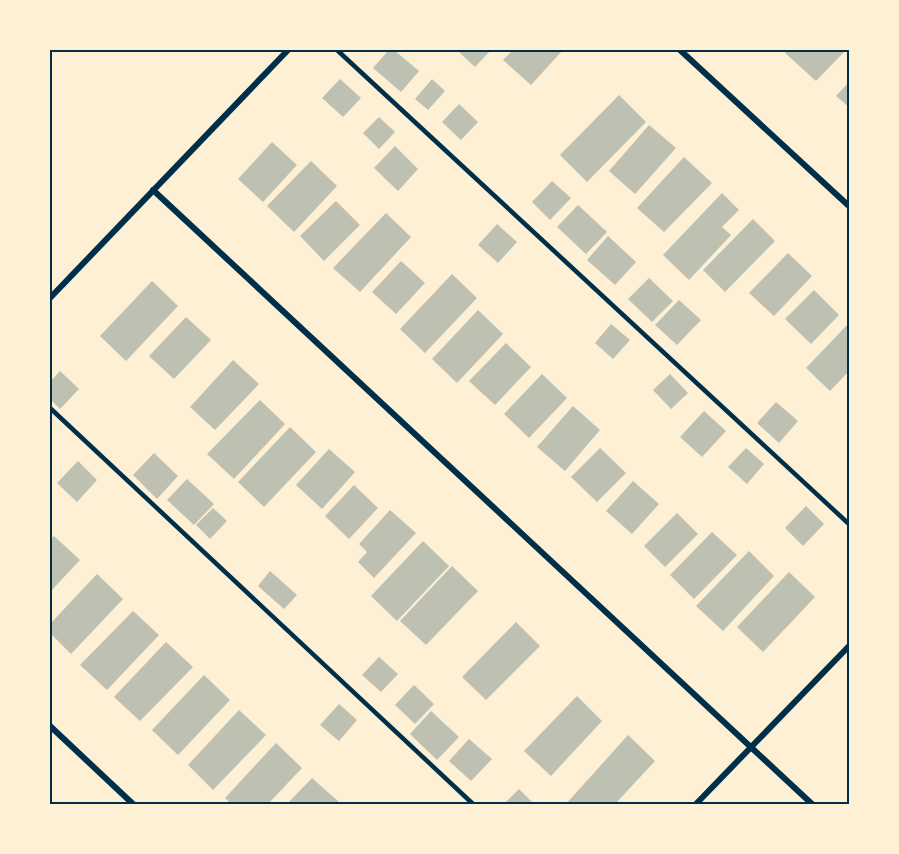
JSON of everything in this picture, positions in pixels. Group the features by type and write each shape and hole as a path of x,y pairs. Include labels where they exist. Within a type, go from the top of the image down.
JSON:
{"street":[{"path":"50,298 288,50"},
{"path":"680,50 849,207"},
{"path":"153,190 812,804"},
{"path":"696,804 849,645"},
{"path":"50,726 134,804"}],"lane":[{"path":"337,50 849,525"},
{"path":"50,408 473,804"}],"building":[{"path":"389,50 394,50 419,71 401,92 373,68"},
{"path":"457,50 491,50 475,67"},
{"path":"513,50 563,50 531,85 503,60"},
{"path":"788,50 846,50 816,81 785,53"},
{"path":"340,79 361,98 343,117 322,98"},
{"path":"432,79 445,91 428,110 415,99"},
{"path":"850,81 850,108 836,96"},
{"path":"619,95 646,122 587,182 560,155"},
{"path":"459,104 478,122 461,140 442,122"},
{"path":"379,117 395,132 379,149 363,133"},
{"path":"649,125 676,148 635,194 609,171"},
{"path":"272,142 297,165 263,202 238,179"},
{"path":"395,146 418,169 398,191 374,168"},
{"path":"684,157 712,183 664,232 637,208"},
{"path":"311,161 337,186 294,232 267,206"},
{"path":"552,181 571,198 550,220 532,202"},
{"path":"722,193 739,210 722,227 731,235 689,280 663,255"},
{"path":"336,201 360,225 324,261 300,236"},
{"path":"578,205 607,232 586,254 557,227"},
{"path":"386,213 411,237 360,292 333,268"},
{"path":"753,219 775,241 725,292 703,270"},
{"path":"497,224 517,242 498,263 478,245"},
{"path":"608,236 636,262 615,285 587,260"},
{"path":"788,253 812,276 774,316 749,293"},
{"path":"401,261 425,283 396,314 372,292"},
{"path":"452,274 477,298 425,353 400,329"},
{"path":"649,278 673,301 652,322 628,299"},
{"path":"152,281 178,306 126,361 100,336"},
{"path":"814,290 839,315 811,344 785,319"},
{"path":"679,300 701,320 677,345 655,325"},
{"path":"478,310 503,334 457,383 432,359"},
{"path":"186,317 211,340 174,379 149,356"},
{"path":"850,322 850,370 830,391 806,368"},
{"path":"611,324 630,340 613,359 595,343"},
{"path":"506,343 531,367 495,405 469,381"},
{"path":"233,360 259,384 215,430 190,407"},
{"path":"60,371 79,389 60,409 50,399 50,382"},
{"path":"542,374 567,398 529,438 504,414"},
{"path":"670,374 688,393 671,409 653,390"},
{"path":"260,400 285,424 234,479 207,454"},
{"path":"776,402 798,421 779,443 757,423"},
{"path":"573,406 600,430 565,471 537,447"},
{"path":"704,411 726,431 702,457 680,437"},
{"path":"290,427 316,452 264,507 238,482"},
{"path":"600,448 626,473 597,502 571,477"},
{"path":"746,448 764,464 747,484 728,467"},
{"path":"329,449 355,472 322,509 296,485"},
{"path":"154,453 178,476 157,499 133,475"},
{"path":"78,461 97,480 77,502 57,483"},
{"path":"187,479 214,504 194,525 167,500"},
{"path":"633,481 659,504 632,534 606,511"},
{"path":"354,485 378,508 349,539 325,516"},
{"path":"806,506 824,524 803,546 785,528"},
{"path":"213,508 227,521 210,539 196,525"},
{"path":"390,510 416,533 374,578 358,562 367,552 359,544"},
{"path":"677,513 698,534 665,567 644,546"},
{"path":"712,532 737,555 694,599 670,575"},
{"path":"54,536 80,560 50,592 50,540"},
{"path":"423,541 449,566 397,621 371,596"},
{"path":"749,551 774,576 723,631 696,606"},
{"path":"452,566 478,591 426,645 400,621"},
{"path":"270,571 297,595 284,609 258,586"},
{"path":"789,572 815,597 763,652 737,627"},
{"path":"97,574 123,599 71,654 50,633 50,624"},
{"path":"133,611 159,635 107,690 80,665"},
{"path":"516,622 540,646 486,700 462,677"},
{"path":"166,642 193,667 140,721 114,697"},
{"path":"379,657 398,674 381,692 362,675"},
{"path":"204,675 230,700 178,755 152,730"},
{"path":"414,685 434,704 415,724 395,705"},
{"path":"577,696 602,721 551,776 524,751"},
{"path":"339,704 357,720 339,741 320,725"},
{"path":"239,710 266,735 213,790 188,765"},
{"path":"431,711 459,737 437,760 410,734"},
{"path":"628,735 655,761 615,804 566,804"},
{"path":"469,739 492,759 471,781 449,761"},
{"path":"276,743 302,768 268,804 231,804 225,798"},
{"path":"312,778 339,802 287,804"},
{"path":"519,789 534,804 504,804"}]}
